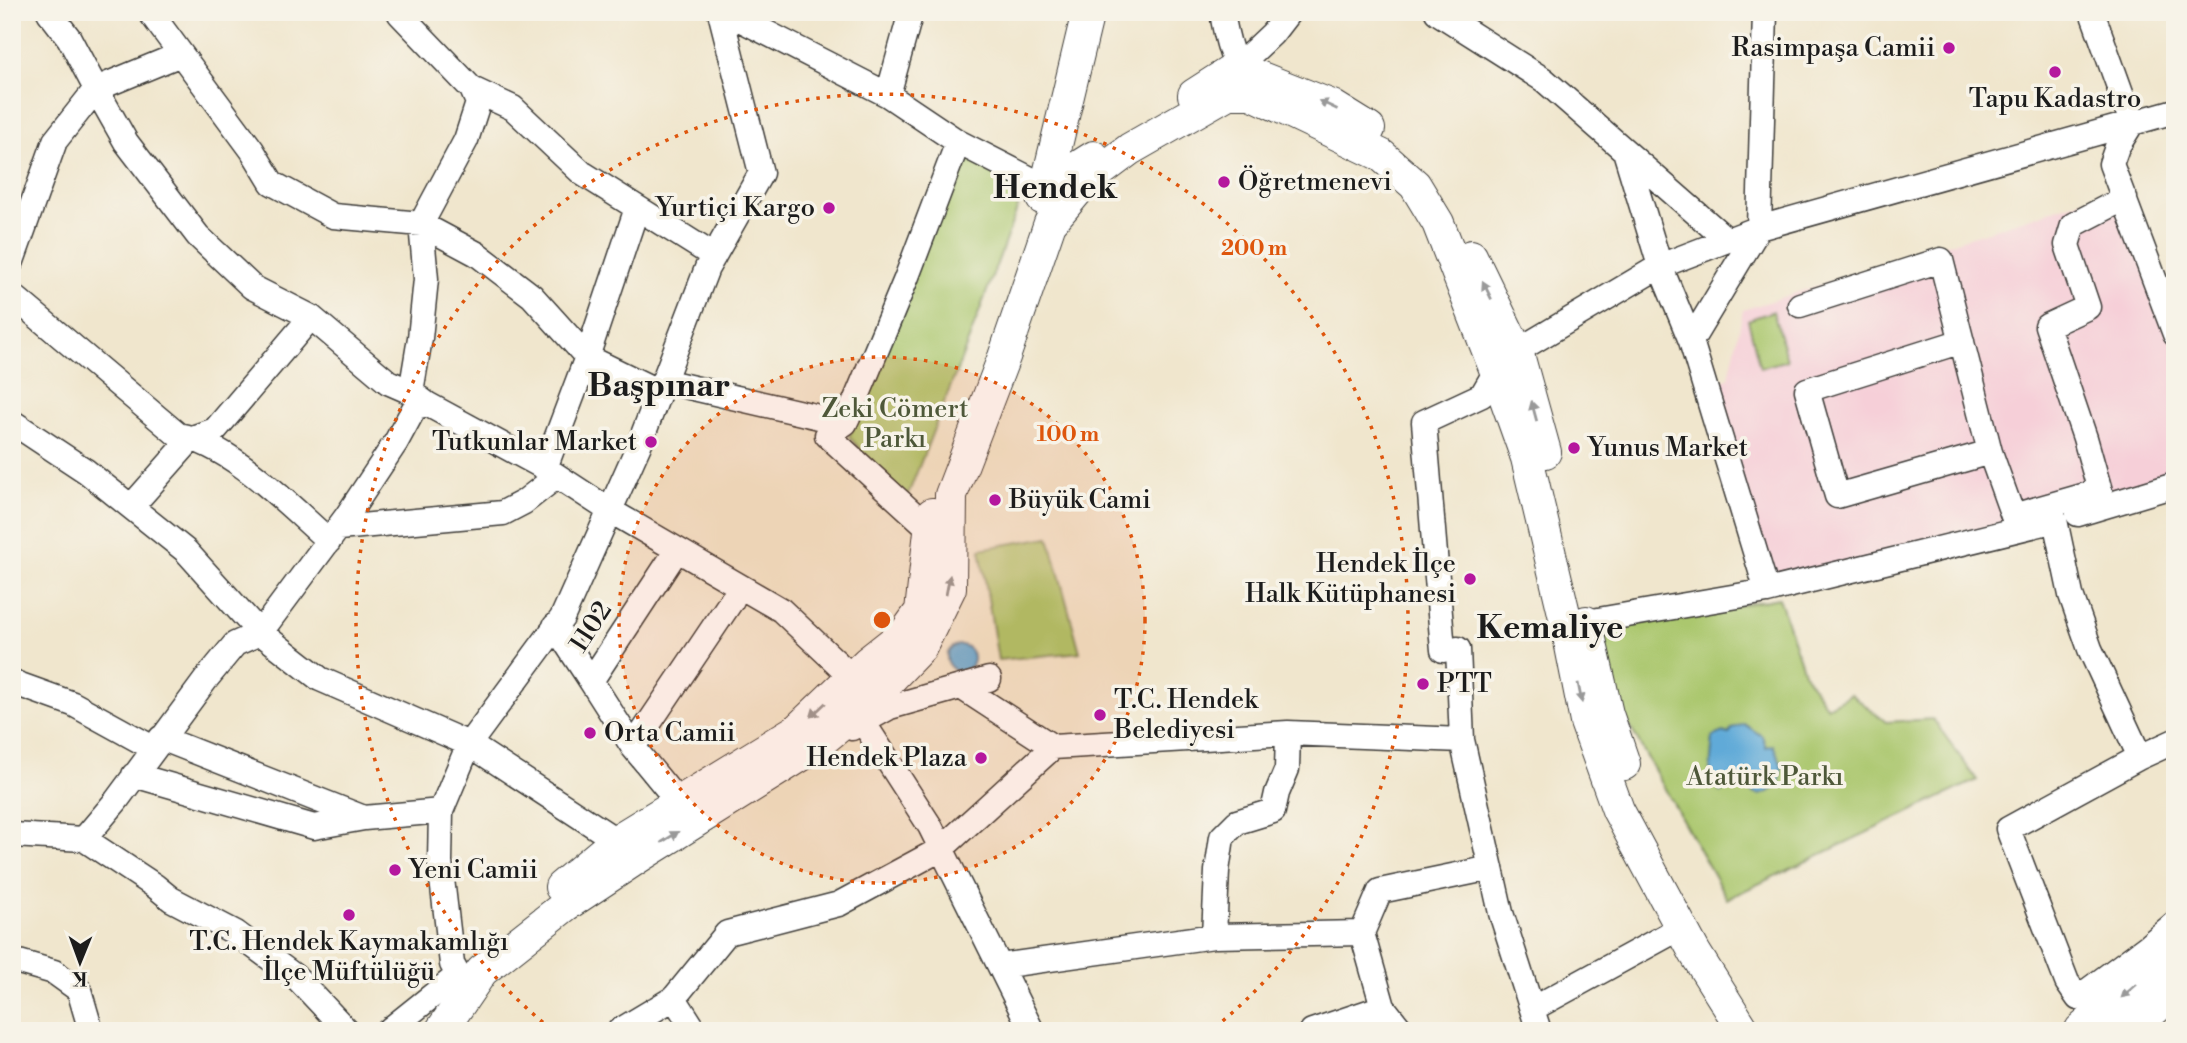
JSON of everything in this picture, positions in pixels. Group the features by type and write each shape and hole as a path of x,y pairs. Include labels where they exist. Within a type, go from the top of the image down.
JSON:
{"highway":[{"path":"2083,1031 2175,952"},
{"path":"2125,1031 2175,988"}],"main road":[{"path":"444,1024 470,973 566,905 678,803 797,730 852,677 906,632 921,611 934,490 1046,187 1088,12"},
{"path":"1046,187 1243,80"},
{"path":"628,848 811,749 866,704 921,647 950,588 951,495 1004,357 1050,223 1082,185 1130,149 1228,93 1243,80"},
{"path":"1243,80 1381,155 1415,185 1438,223 1507,361 1527,458 1576,624 1636,802 1704,928 1765,1031"},
{"path":"1046,187 1050,223"},
{"path":"1576,624 1586,722 1618,810 1682,927 1744,1031"}],"street":[{"path":"50,12 69,38 126,142 198,236 253,288 311,317 388,382 551,472 609,510 781,610 852,677"},
{"path":"150,12 252,150 272,183 333,216 421,223 477,254 532,296 587,357 661,386 836,429 930,536"},
{"path":"388,1031 470,973 452,964 440,862 441,811 469,744 562,618 639,445 707,268 761,173 720,12"},
{"path":"726,12 888,95 958,142 1046,187"},
{"path":"888,95 911,12"},
{"path":"1222,12 1226,36 1243,80"},
{"path":"1243,80 1289,12"},
{"path":"1437,12 1544,80 1727,240"},
{"path":"1690,341 1759,228 1765,12"},
{"path":"2092,12 2132,123"},
{"path":"84,839 235,644 260,633 334,534 397,442 419,398 426,279 421,223 466,141 478,103 472,89 399,13"},
{"path":"12,261 55,141 96,89 181,54"},
{"path":"472,89 513,108 582,173 714,256"},
{"path":"1682,927 1535,1020 1501,913 1462,740 1424,422 1482,395 1507,361 1660,266 1759,228 2175,111"},
{"path":"2132,123 2117,147 2111,164 2175,334"},
{"path":"836,429 854,404 906,279 958,142"},
{"path":"1625,151 1660,266 1690,341 1767,591"},
{"path":"1800,305 1941,260 1990,452 2013,516 2100,491 2047,326 2088,307 2067,245 2073,225 2125,198"},
{"path":"12,295 178,435 192,438 234,459 334,534 503,513 523,502 551,472 637,208"},
{"path":"131,507 192,438 215,430 311,317"},
{"path":"1962,341 1807,390 1837,496 1990,452"},
{"path":"12,422 86,471 186,551 260,633 320,679 469,744 628,848"},
{"path":"1576,624 1767,591 2055,520 2175,485"},
{"path":"2055,520 2071,595 2090,649 2140,757"},
{"name":"1102","path":"677,550 591,681 633,747 678,803"},
{"path":"633,747 732,600"},
{"path":"555,626 591,681"},
{"path":"811,749 890,707 989,679"},
{"path":"12,682 73,704 157,743 364,818"},
{"path":"961,687 1053,747 1288,733 1462,740"},
{"path":"863,722 930,827 1032,1031"},
{"path":"1214,936 1217,871 1222,837 1237,822 1273,811 1287,769 1288,733"},
{"path":"2175,741 2140,757 2008,829 2067,982 2078,998 2175,923"},
{"path":"618,1031 674,998 727,933 839,904 941,849 1053,747"},
{"path":"134,775 314,827 364,818 441,811"},
{"path":"12,835 84,839 171,898 236,933 298,978 346,1031"},
{"path":"1402,1031 1382,1007 1362,933 1380,891 1491,868"},
{"path":"1000,967 1214,936 1362,933"},
{"path":"12,960 54,972 79,990 91,1031"},
{"path":"674,998 695,1031"},
{"path":"1312,1031 1382,1007"}],"shaded area":[{"path":"2121,188 2175,334 2175,485 2055,520 1767,591 1704,385 1729,378 1743,310"}],"green space":[{"name":"Zeki Cömert Parkı","path":"965,147 1027,182 906,500 849,437"},
{"path":"1773,311 1787,360 1760,368 1748,320"},
{"path":"1049,537 1080,652 998,660 980,549"},
{"name":"Atatürk Parkı","path":"1779,598 1805,675 1827,707 1851,694 1886,722 1933,719 1977,780 1727,899 1616,702 1598,631"}],"water":[{"path":"960,645 969,649 973,658 969,667 960,671 951,667 947,658 951,649"},
{"path":"1744,724 1762,736 1766,747 1773,745 1782,765 1779,785 1764,794 1754,794 1741,781 1720,792 1710,770 1713,736 1723,732 1729,734 1732,729"}],"place":[{"name":"Rasimpaşa Camii","path":"1949,48"},
{"name":"Tapu Kadastro","path":"2055,72"},
{"name":"Öğretmenevi","path":"1224,182"},
{"name":"Yurtiçi Kargo","path":"829,208"},
{"name":"Tutkunlar Market","path":"651,442"},
{"name":"Yunus Market","path":"1574,448"},
{"name":"Büyük Cami","path":"995,500"},
{"name":"Hendek İlçe Halk Kütüphanesi","path":"1470,579"},
{"name":"PTT","path":"1423,684"},
{"name":"T.C. Hendek Belediyesi","path":"1100,715"},
{"name":"Orta Camii","path":"590,733"},
{"name":"Hendek Plaza","path":"981,758"},
{"name":"Yeni Camii","path":"395,870"},
{"name":"T.C. Hendek Kaymakamlığı İlçe Müftülüğü","path":"349,915"}],"district":[{"name":"Hendek","path":"1055,188"},
{"name":"Başpınar","path":"659,386"},
{"name":"Kemaliye","path":"1550,628"}]}
